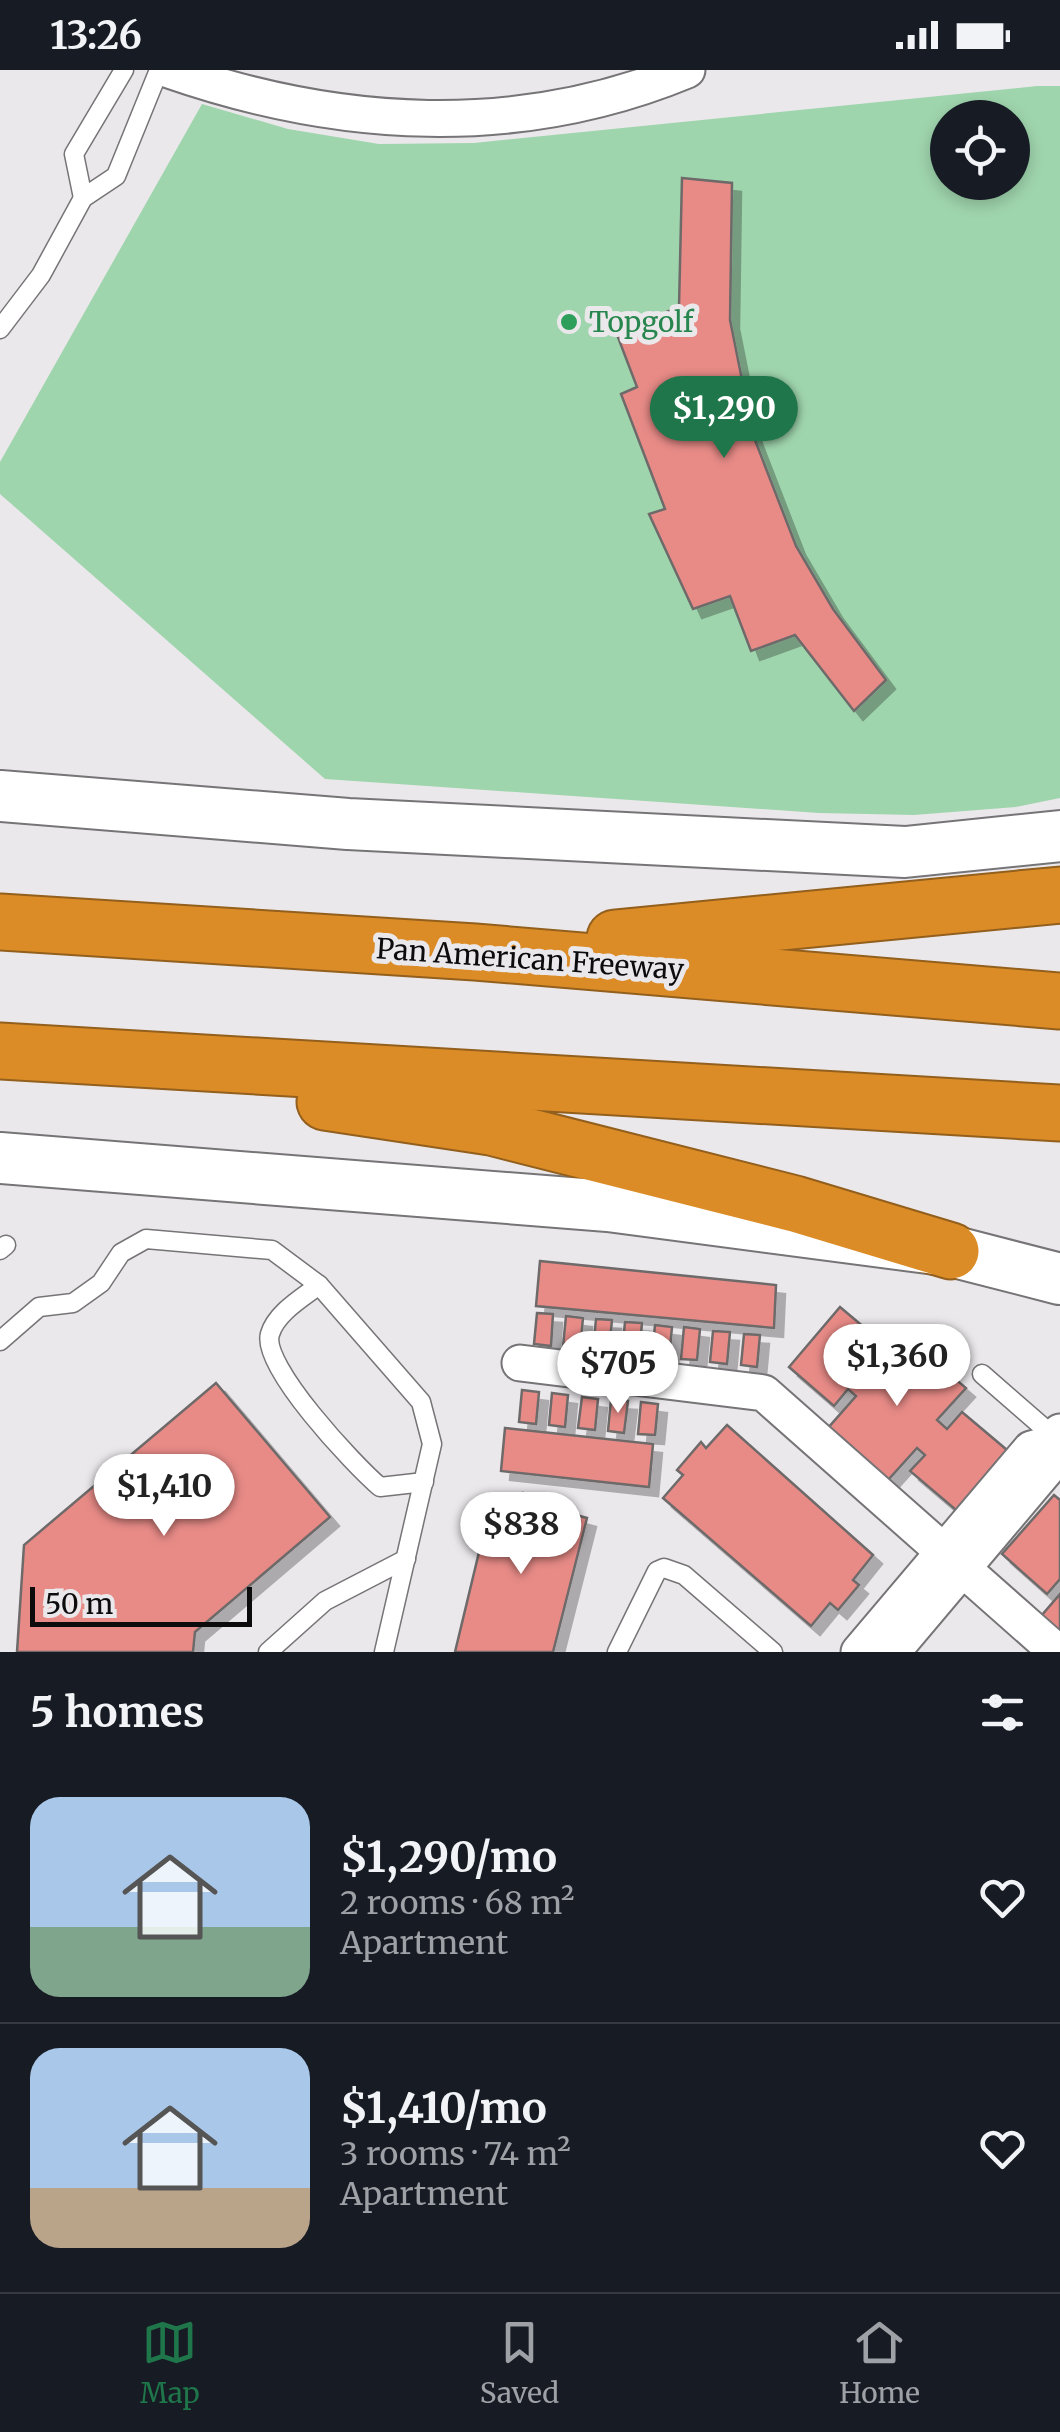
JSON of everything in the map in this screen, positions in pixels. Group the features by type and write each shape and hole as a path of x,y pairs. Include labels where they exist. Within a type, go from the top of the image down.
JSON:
{"highway":[{"path":"475,952 1060,895"},
{"name":"Pan American Freeway","path":"0,922 475,952 1060,1000"},
{"path":"0,1051 1060,1113"},
{"path":"0,1060 491,1127 794,1204 951,1251"}],"main road":[{"path":"0,796 348,824 905,852 1060,836"},
{"path":"0,1158 508,1195 951,1251 1060,1279"}],"street":[{"path":"179,72 233,80 364,117 438,120 543,113 686,70"},
{"path":"520,1362 764,1393 1056,1652"},
{"path":"859,1652 1049,1466 1056,1439"},
{"path":"892,1652 954,1560"}],"lane":[{"path":"83,198 74,154 124,70"},
{"path":"0,328 41,275 83,198 116,176 179,72"},
{"path":"0,1341 39,1307 73,1303 101,1282 120,1254 146,1240 272,1250 319,1285 421,1402 432,1444 384,1652"},
{"path":"319,1285 288,1308 270,1334 271,1358 353,1464 380,1487 424,1482"},
{"path":"982,1374 1056,1439"},
{"path":"268,1652 325,1601 406,1559"},
{"path":"617,1652 657,1570 664,1568 684,1574 774,1652"}],"green space":[{"name":"Topgolf","path":"1060,86 1060,798 1016,807 914,815 819,813 325,779 0,494 0,462 202,104 288,129 379,144 474,143"}],"building":[{"path":"682,178 732,183 730,320 753,435 796,546 833,609 886,680 854,711 795,635 751,651 730,596 693,609 649,514 665,509 621,394 637,387 616,332 679,307"},
{"path":"540,1261 776,1285 774,1328 536,1306"},
{"path":"840,1307 885,1345 870,1363 879,1371 907,1338 966,1388 937,1420 947,1429 962,1412 1007,1450 956,1510 910,1471 925,1455 917,1448 888,1480 828,1428 856,1396 848,1389 834,1406 789,1367"},
{"path":"537,1313 553,1314 551,1346 534,1344"},
{"path":"566,1316 583,1318 580,1349 563,1347"},
{"path":"596,1319 612,1320 609,1351 593,1350"},
{"path":"625,1322 642,1323 639,1355 622,1353"},
{"path":"655,1325 672,1327 669,1358 652,1356"},
{"path":"684,1327 700,1329 697,1360 681,1359"},
{"path":"713,1331 730,1332 727,1364 710,1362"},
{"path":"744,1334 760,1335 757,1367 741,1365"},
{"path":"216,1383 330,1517 195,1632 193,1652 17,1652 24,1545"},
{"path":"522,1390 539,1392 536,1424 519,1422"},
{"path":"552,1393 568,1395 565,1427 549,1425"},
{"path":"582,1397 598,1399 595,1430 578,1428"},
{"path":"611,1400 628,1401 624,1433 608,1431"},
{"path":"641,1402 658,1404 655,1435 638,1434"},
{"path":"727,1425 873,1555 853,1580 859,1585 838,1610 830,1603 811,1626 663,1498 683,1475 677,1470 701,1442 706,1448"},
{"path":"505,1428 653,1444 649,1487 501,1471"},
{"path":"523,1493 559,1502 557,1510 587,1518 553,1652 455,1652 493,1494 522,1501"},
{"path":"1054,1495 1060,1500 1060,1579 1047,1594 1002,1554"},
{"path":"1060,1594 1060,1632 1041,1616"}],"place":[{"name":"Topgolf","path":"569,322"}]}
